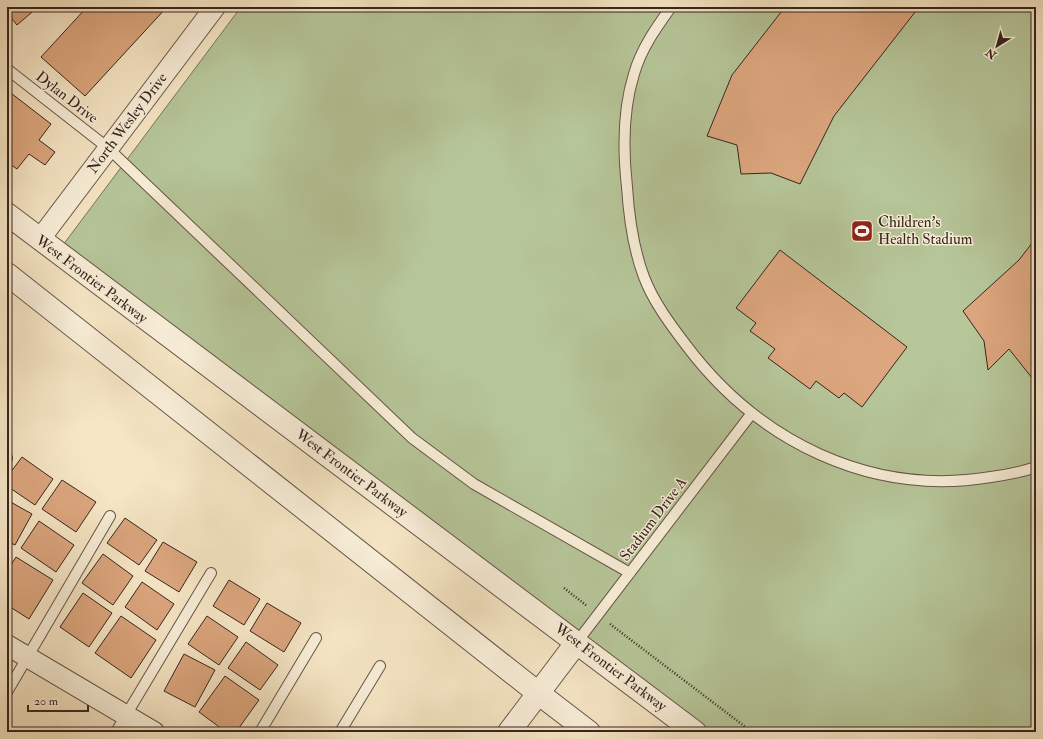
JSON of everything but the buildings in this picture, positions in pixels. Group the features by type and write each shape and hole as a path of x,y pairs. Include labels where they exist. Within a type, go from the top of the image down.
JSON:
{"street":[{"name":"North Wesley Drive","path":"23,227 108,148 215,7"},
{"name":"West Frontier Parkway","path":"23,227 695,732"},
{"path":"7,274 589,732"},
{"path":"509,732 577,642"},
{"path":"7,645 154,732"}],"lane":[{"path":"671,7 648,42 634,74 625,124 624,156 629,220 644,278 657,304 706,371 727,393 752,413 797,444 822,457 876,474 938,482 967,481 1036,467"},
{"name":"Dylan Drive","path":"7,69 108,148 412,438 474,484 630,573"},
{"name":"Stadium Drive A","path":"577,642 752,413"},
{"path":"7,692 110,516"},
{"path":"116,732 211,573"},
{"path":"260,732 316,638"},
{"path":"340,732 380,666"}],"path":[{"path":"564,588 752,732"}],"green space":[{"path":"241,7 1036,7 1036,732 698,732 60,249"}],"place":[{"name":"Children's Health Stadium","path":"862,231"}]}
